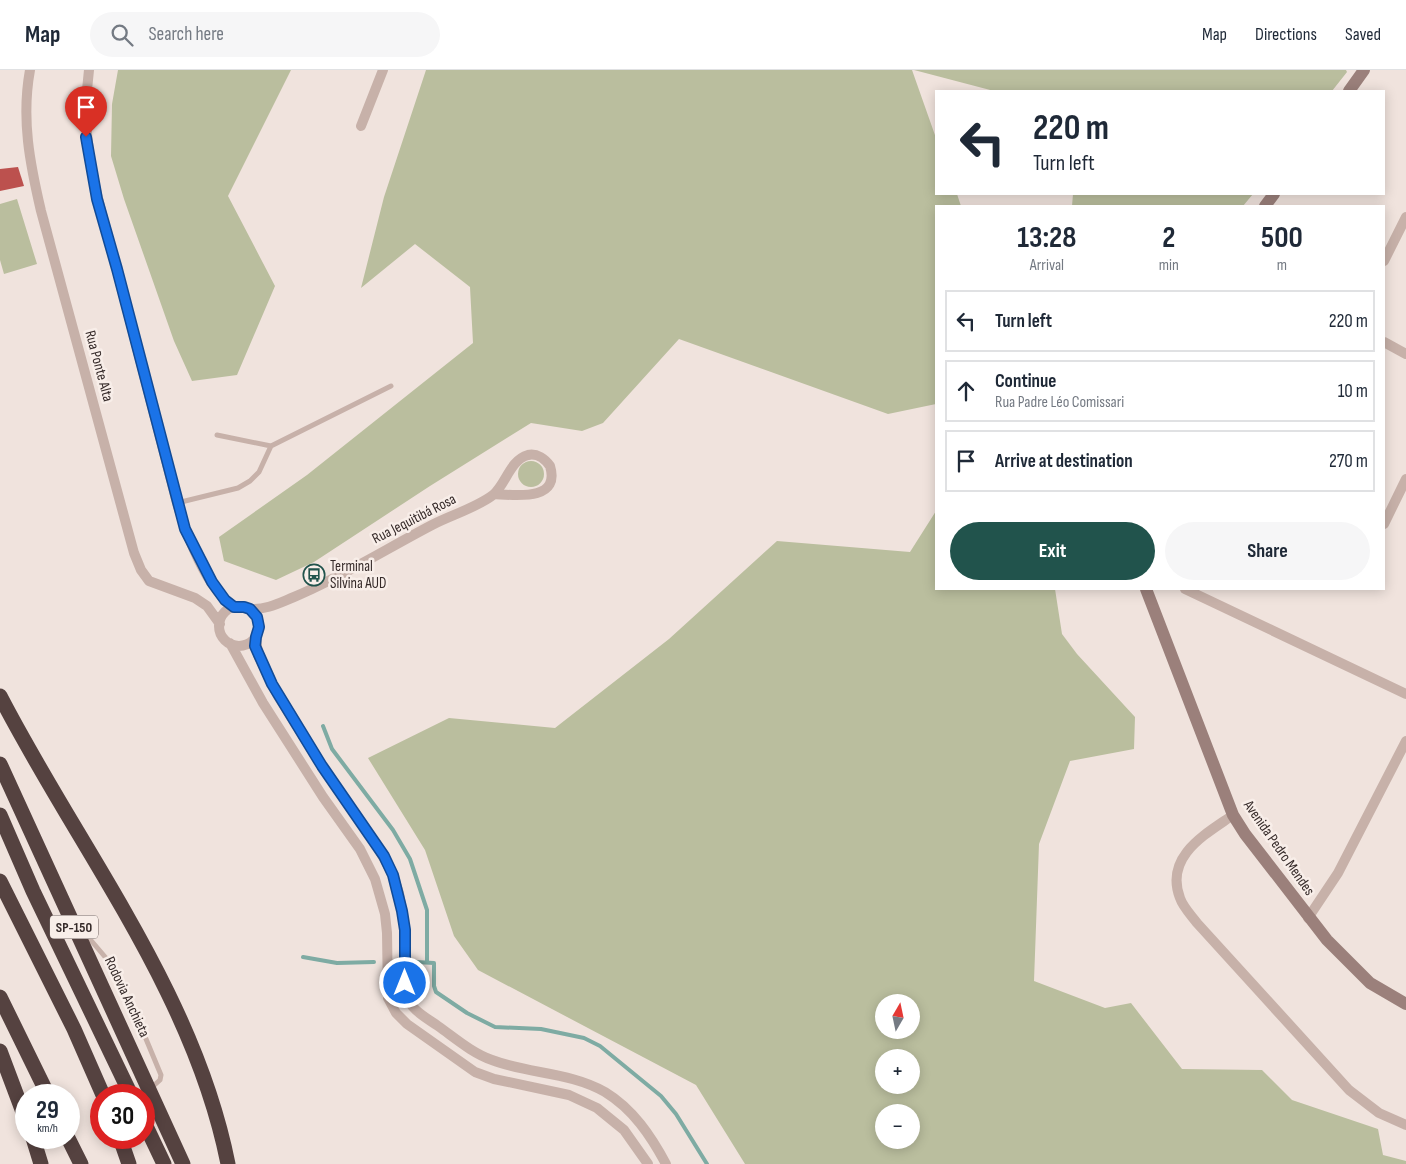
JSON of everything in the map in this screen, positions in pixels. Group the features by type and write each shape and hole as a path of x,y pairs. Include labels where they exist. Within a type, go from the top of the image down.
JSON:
{"highway":[{"path":"0,696 130,923 171,1000 202,1070 222,1132 228,1164"},
{"name":"Rodovia Anchieta","path":"0,764 183,1164"},
{"name":"SP-150","path":"0,815 33,891 126,1084"},
{"path":"0,881 74,1029 97,1084"},
{"path":"0,997 43,1084"},
{"path":"0,1051 15,1091"},
{"path":"155,1146 164,1164"},
{"path":"36,1149 41,1164"},
{"path":"74,1149 81,1164"},
{"path":"124,1149 130,1164"},
{"path":"153,1149 158,1164"}],"street":[{"name":"Rua Ponte Alta","path":"30,70 26,123 30,164 115,489 134,553 141,570 149,581 161,587 186,593 200,601 210,610 220,624"},
{"path":"89,70 86,137 93,181 177,503 185,529 197,556 219,593 234,607"},
{"path":"361,126 383,70"},
{"path":"1349,90 1364,70"},
{"path":"1385,259 1406,217"},
{"path":"1385,343 1406,354"},
{"name":"Rua Jequitibá Rosa","path":"250,609 267,608 321,586 426,528 494,494 526,495 538,493 549,483 551,477 550,466 540,456 532,454 523,457 515,464 494,494"},
{"path":"1385,522 1406,479"},
{"name":"Avenida Pedro Mendes","path":"1146,590 1233,815 1308,918 1327,940 1370,983 1406,1004"},
{"path":"1186,590 1406,694"},
{"path":"648,1164 624,1130 597,1108 569,1095 475,1072 415,1030 396,1013 388,998 387,933 381,897 375,879 360,849 323,797 263,703 230,643 221,633 220,624 224,613 234,607 244,607 250,609 258,620 259,627 256,637 258,655 278,696 322,766 377,846 393,875 405,930 406,995 411,1006 465,1046 492,1061 578,1080 606,1093 637,1119 666,1164"},
{"path":"258,620 267,608"},
{"path":"230,643 244,645 256,637"},
{"path":"1308,918 1338,873 1406,741"},
{"path":"1233,815 1193,842 1183,855 1178,872 1177,887 1185,907 1197,923 1349,1090 1379,1113 1406,1125"}],"lane":[{"path":"217,435 271,446 391,386"},
{"path":"177,503 238,488 250,481 259,472 271,446"}],"green space":[{"path":"118,70 291,70 228,196 275,286 237,375 192,381 174,341 124,199 111,156 112,104"},
{"path":"426,70 912,70 935,135 935,195 957,195 961,205 935,205 935,404 888,414 679,339 603,423 582,431 531,423 314,562 276,580 224,561 219,537 307,475 473,343 470,287 415,244 361,288 384,197"},
{"path":"914,70 1346,70 1347,72 1333,90 990,90"},
{"path":"1073,195 1252,195 1244,205 1072,205"},
{"path":"17,199 37,264 4,274 0,260 0,204"},
{"path":"531,461 540,465 544,474 540,483 531,487 522,483 518,474 522,465"},
{"path":"935,513 935,590 1055,590 1062,634 1077,654 1135,717 1134,749 1070,761 1039,844 1034,981 1105,1008 1131,1003 1182,1069 1262,1070 1292,1100 1378,1129 1383,1155 1406,1161 1406,1164 745,1164 696,1085 478,970 454,936 425,850 368,758 449,718 555,728 669,639 777,541 910,552"}],"building":[{"path":"18,167 24,186 0,191 0,169"}],"waterway":[{"path":"323,726 332,749 393,830 410,859 427,910 427,962"},
{"path":"303,957 337,963 374,962"},
{"path":"416,962 434,963 434,986 436,992 467,1013 495,1027 541,1029 584,1038 600,1046 661,1096 676,1114 707,1164"}],"place":[{"name":"Terminal Silvina AUD","path":"314,575"}],"route":[{"path":"86,137 89,163 97,199 185,529 190,542 219,593 234,607 240,606 250,609 257,617 259,627 255,646 278,696 340,794 384,856 399,893 402,911 405,930 405,983"}]}
